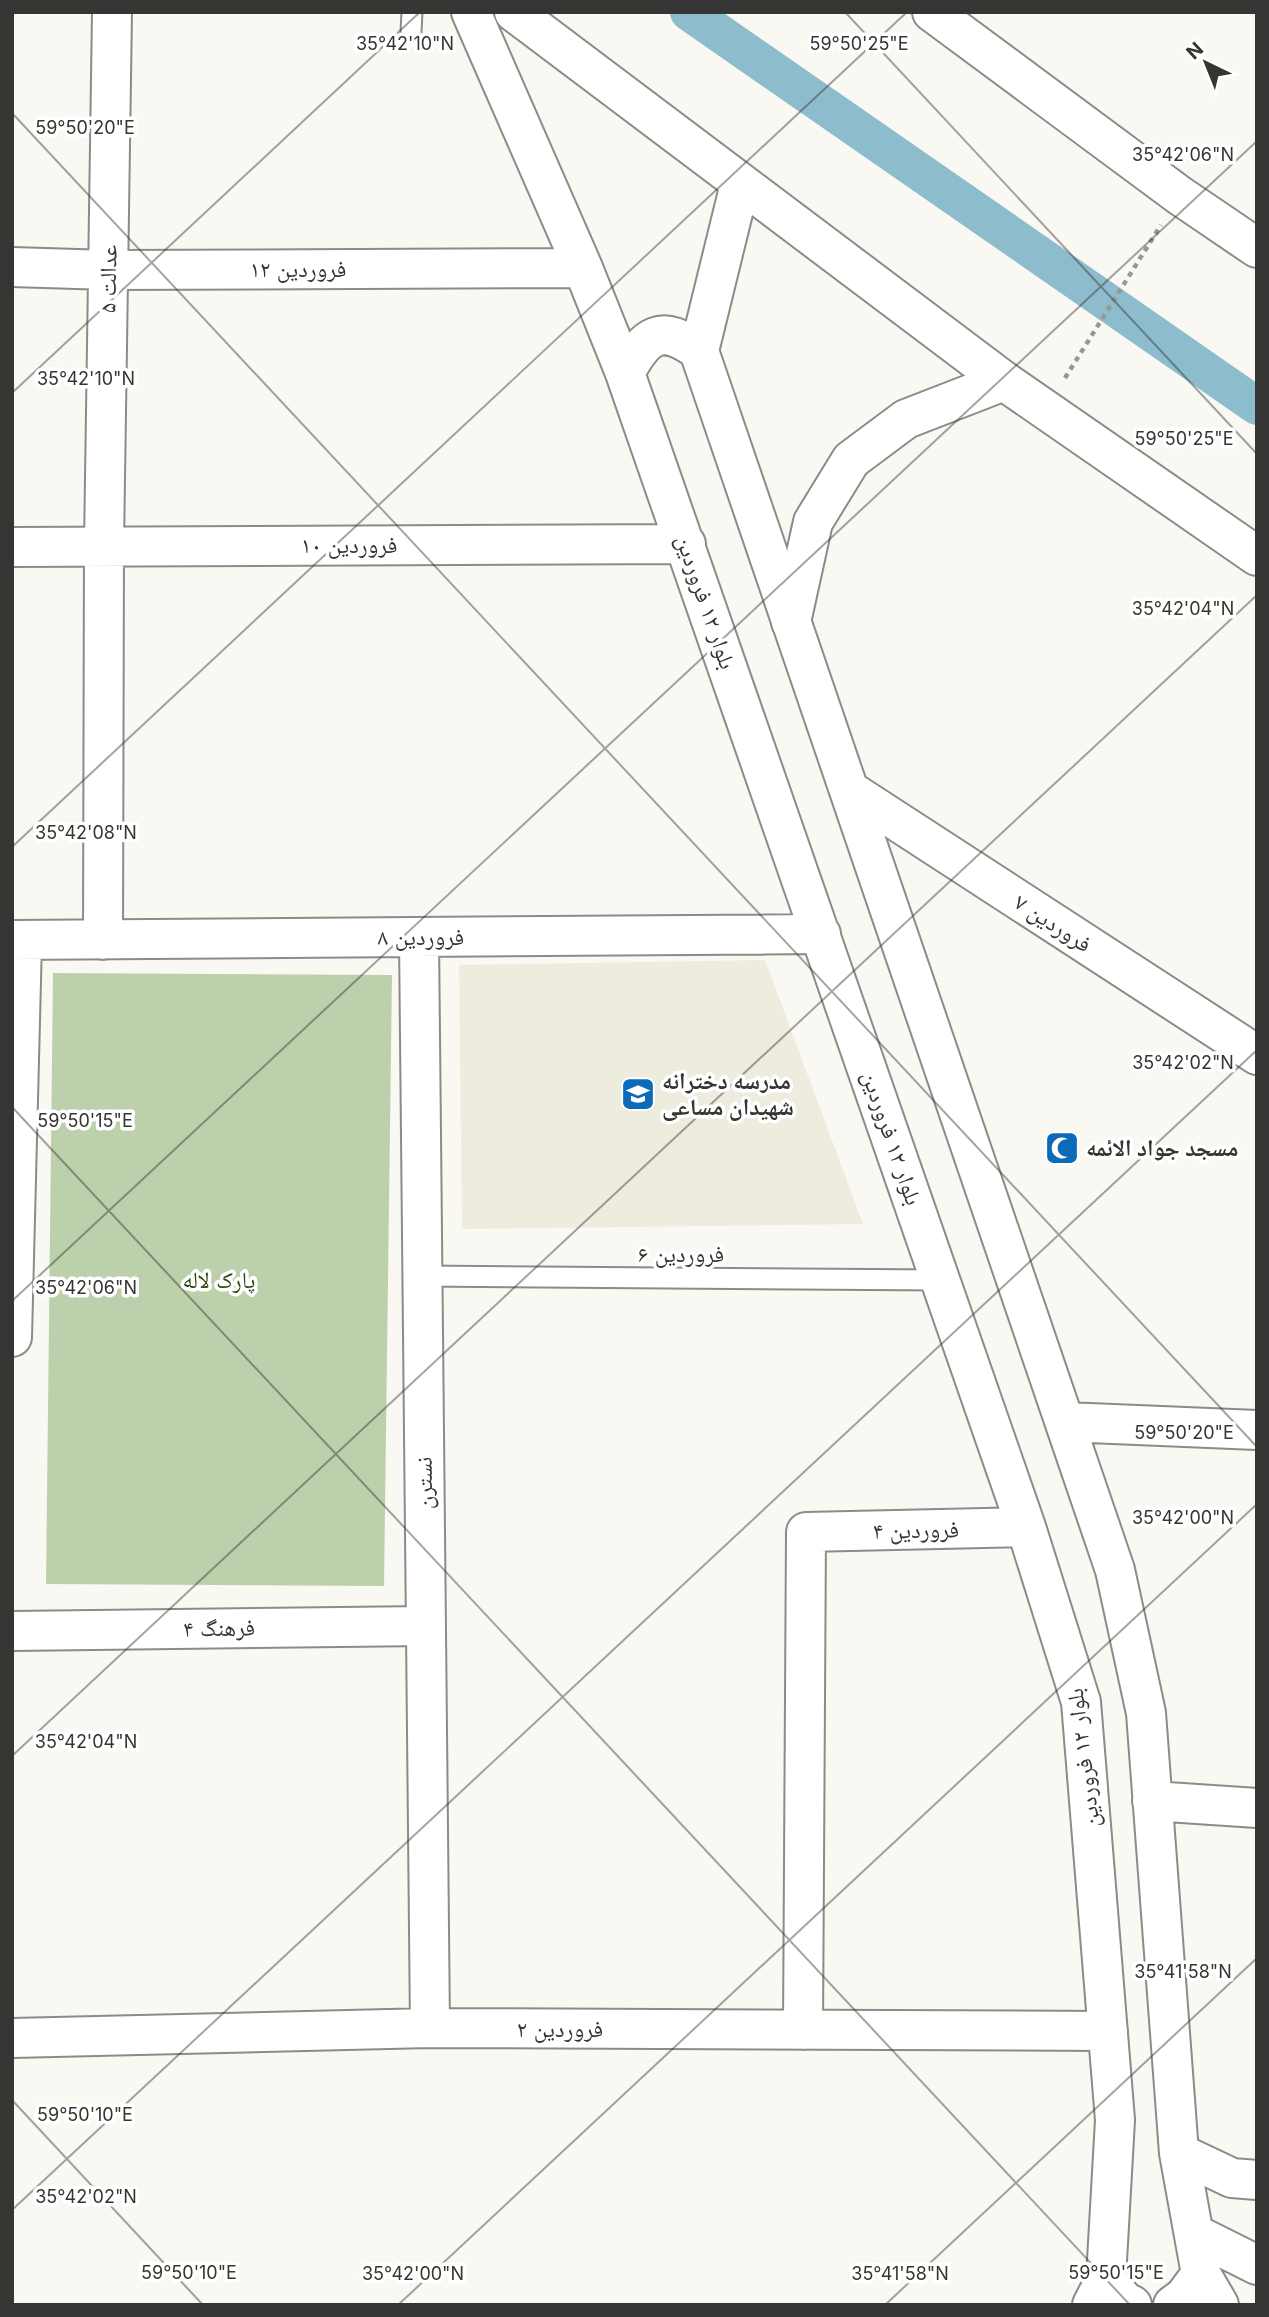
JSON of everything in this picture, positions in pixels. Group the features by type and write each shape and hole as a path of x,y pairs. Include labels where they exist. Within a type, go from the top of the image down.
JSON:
{"street":[{"name":"عدالت ۵","path":"103,940 104,546 112,12"},
{"name":"بلوار ۱۲ فروردین","path":"471,12 583,268 625,373 1026,1527 1081,1702 1115,2120 1110,2296"},
{"path":"514,12 1004,380 1257,556"},
{"path":"932,12 1180,195 1257,247"},
{"path":"740,184 699,351 1115,1570 1146,1713 1179,2153 1195,2234 1210,2289 1184,2297 1173,2305"},
{"name":"فروردین ۱۲","path":"12,267 109,270 583,268"},
{"path":"625,373 636,353 646,342 663,334 681,338 699,351"},
{"path":"791,622 814,522 852,460 906,419 1004,380"},
{"name":"فروردین ۱۰","path":"12,547 686,544"},
{"name":"فروردین ۷","path":"849,790 1257,1055"},
{"name":"فروردین ۸","path":"17,941 821,934"},
{"name":"نسترن","path":"419,937 430,2028"},
{"path":"12,1337 17,941"},
{"path":"1065,1422 1257,1430"},
{"name":"فروردین ۴","path":"803,2030 806,1532 1026,1527"},
{"name":"۴ فرهنگ","path":"12,1630 426,1626"},
{"path":"1152,1801 1257,1808"},
{"name":"فروردین ۲","path":"12,2038 430,2028 1108,2031"},
{"path":"1179,2153 1232,2178 1257,2180"},
{"path":"1195,2234 1257,2265"}],"lane":[{"path":"411,32 412,12"},
{"name":"فروردین ۶","path":"422,1276 940,1280"}],"path":[{"path":"1045,409 1180,195"}],"shaded area":[{"name":"مدرسه دخترانه شهیدان مساعی","path":"765,960 863,1224 462,1229 459,965"}],"green space":[{"name":"پارک لاله","path":"53,973 392,975 384,1586 46,1584"}],"waterway":[{"path":"689,12 1257,406"}],"place":[{"name":"مدرسه دخترانه شهیدان مساعی","path":"638,1094"},
{"name":"مسجد جواد الائمه","path":"1062,1148"}]}
